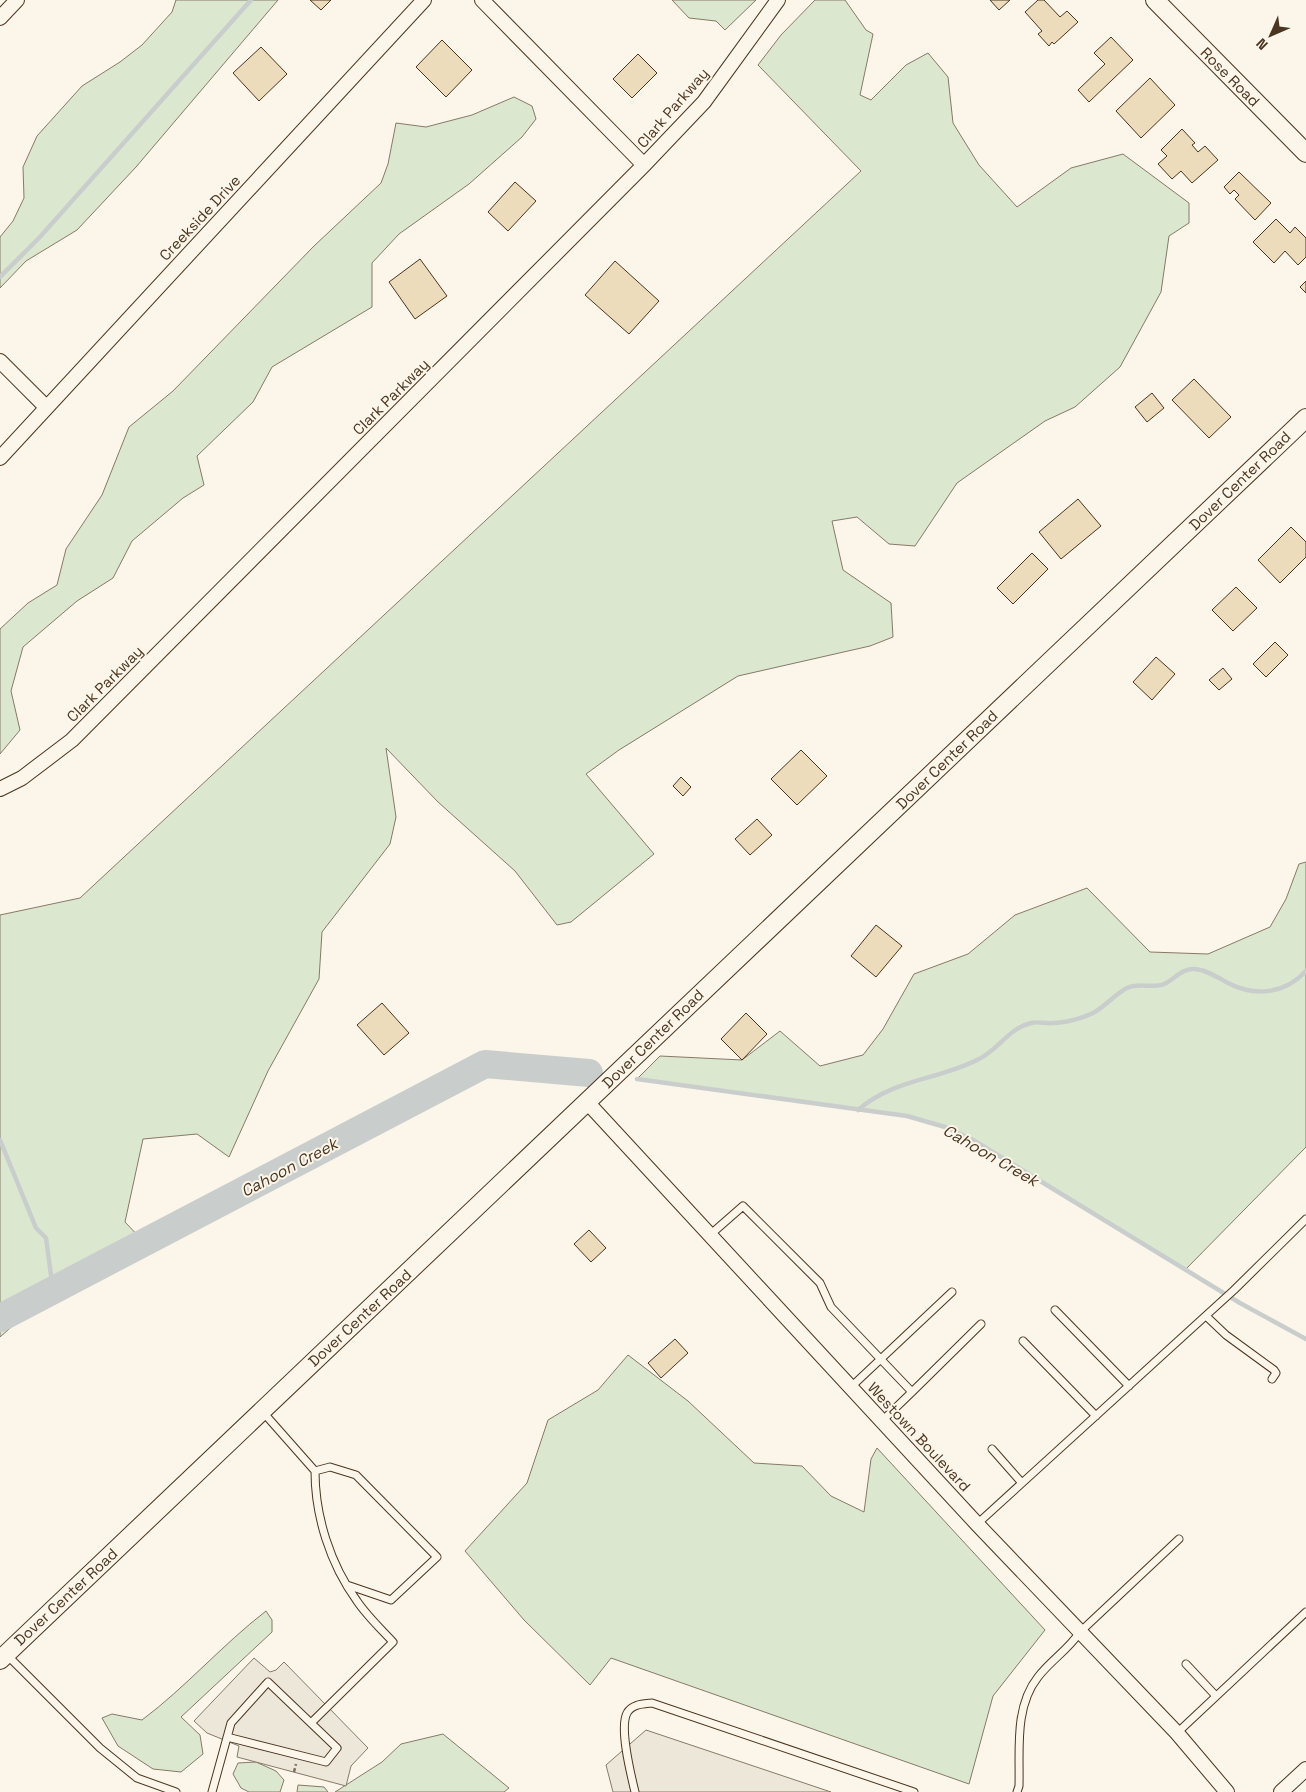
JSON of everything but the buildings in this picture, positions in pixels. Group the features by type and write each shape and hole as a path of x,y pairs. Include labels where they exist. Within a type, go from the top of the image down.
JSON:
{"street":[{"path":"0,18 17,0"},
{"name":"Creekside Drive","path":"0,458 424,0"},
{"path":"482,0 644,165"},
{"name":"Clark Parkway","path":"0,789 22,778 72,740 644,165 704,102 778,0"},
{"name":"Rose Road","path":"1155,0 1306,153"},
{"path":"0,361 46,407"},
{"name":"Dover Center Road","path":"3,1657 1306,418"},
{"name":"Westown Boulevard","path":"588,1102 977,1524 1176,1733 1227,1792"},
{"path":"1280,1792 1306,1769"}],"lane":[{"path":"711,1234 743,1206 820,1283 831,1307 912,1392"},
{"path":"977,1524 1216,1307 1306,1219"},
{"path":"851,1387 882,1360 952,1292"},
{"path":"1055,1310 1129,1386"},
{"path":"1206,1316 1226,1335 1274,1370 1276,1373 1272,1379"},
{"path":"882,1420 981,1324"},
{"path":"1023,1341 1096,1416"},
{"path":"262,1411 315,1470 315,1494 335,1566 358,1602 393,1642 311,1723"},
{"path":"992,1449 1022,1483"},
{"path":"315,1470 330,1468 356,1475 437,1556 391,1600 346,1584"},
{"path":"1017,1792 1019,1786 1022,1711 1025,1699 1037,1678 1071,1646 1080,1632 1179,1539"},
{"path":"1176,1733 1306,1612"},
{"path":"3,1657 100,1748 137,1778 176,1792"},
{"path":"1186,1664 1216,1696"},
{"path":"212,1792 227,1737 231,1724 268,1682 337,1748 326,1762 227,1737"},
{"path":"635,1792 624,1730 628,1713 637,1705 652,1703 914,1792"}],"green space":[{"path":"176,0 278,0 136,167 77,230 26,261 0,288 0,237 13,221 24,198 23,167 37,136 82,86 120,62 142,45 172,12"},
{"path":"672,0 756,0 725,30 716,21 689,18"},
{"path":"815,0 845,0 866,30 873,34 860,95 871,100 906,65 928,53 948,77 953,123 979,165 1017,207 1071,168 1123,154 1189,203 1189,223 1169,236 1161,292 1120,367 1075,407 1045,421 957,483 915,546 889,544 857,517 832,521 843,570 891,603 893,637 870,646 738,676 619,750 586,774 654,854 571,922 557,925 515,871 438,802 386,748 396,817 390,844 322,932 319,979 268,1071 229,1157 197,1134 143,1139 125,1222 144,1242 53,1290 0,1337 0,915 80,898 861,171 758,65 781,35"},
{"path":"514,97 532,106 536,119 522,137 469,184 399,234 372,263 372,307 272,367 253,402 197,456 204,485 183,498 132,541 113,578 77,601 23,647 11,691 20,730 0,754 0,629 28,603 57,585 66,549 102,495 129,427 173,391 314,246 381,183 388,164 396,123 426,127 472,115"},
{"path":"1306,862 1306,1147 1185,1270 973,1140 945,1127 907,1116 637,1079 660,1056 742,1060 780,1031 820,1066 863,1055 883,1029 914,974 968,954 1015,915 1087,888 1150,952 1208,954 1270,927 1286,899 1299,864"},
{"path":"628,1355 688,1401 754,1463 802,1466 831,1496 864,1512 871,1459 877,1448 1045,1630 993,1696 969,1784 611,1658 590,1685 524,1620 465,1551 527,1483 548,1420 598,1390"},
{"path":"266,1611 272,1620 272,1632 181,1717 200,1735 203,1754 181,1772 153,1769 118,1746 102,1718 112,1714 142,1720 174,1694"},
{"path":"443,1734 509,1788 504,1792 335,1792 382,1762 401,1744"},
{"path":"256,1762 276,1771 284,1780 280,1792 249,1792 241,1788 233,1774 238,1763"},
{"path":"298,1785 324,1787 328,1792 297,1792"}],"shaded area":[{"path":"254,1658 270,1672 276,1670 284,1662 368,1748 351,1766 346,1786 237,1757 239,1746 207,1733 194,1721"},
{"path":"646,1730 831,1792 613,1792 606,1765"}],"waterway":[{"path":"0,277 39,238 251,0"},
{"path":"858,1110 886,1092 964,1066 979,1059 1016,1029 1034,1022 1063,1022 1084,1017 1098,1010 1132,986 1159,985 1168,982 1189,969 1197,969 1238,987 1249,990 1269,991 1289,985 1306,971"},
{"name":"Cahoon Creek","path":"0,1318 485,1064 589,1073"},
{"name":"Cahoon Creek","path":"637,1079 907,1116 945,1127 973,1140 1240,1303 1306,1339"},
{"path":"0,1140 36,1228 46,1238 53,1290"}]}
